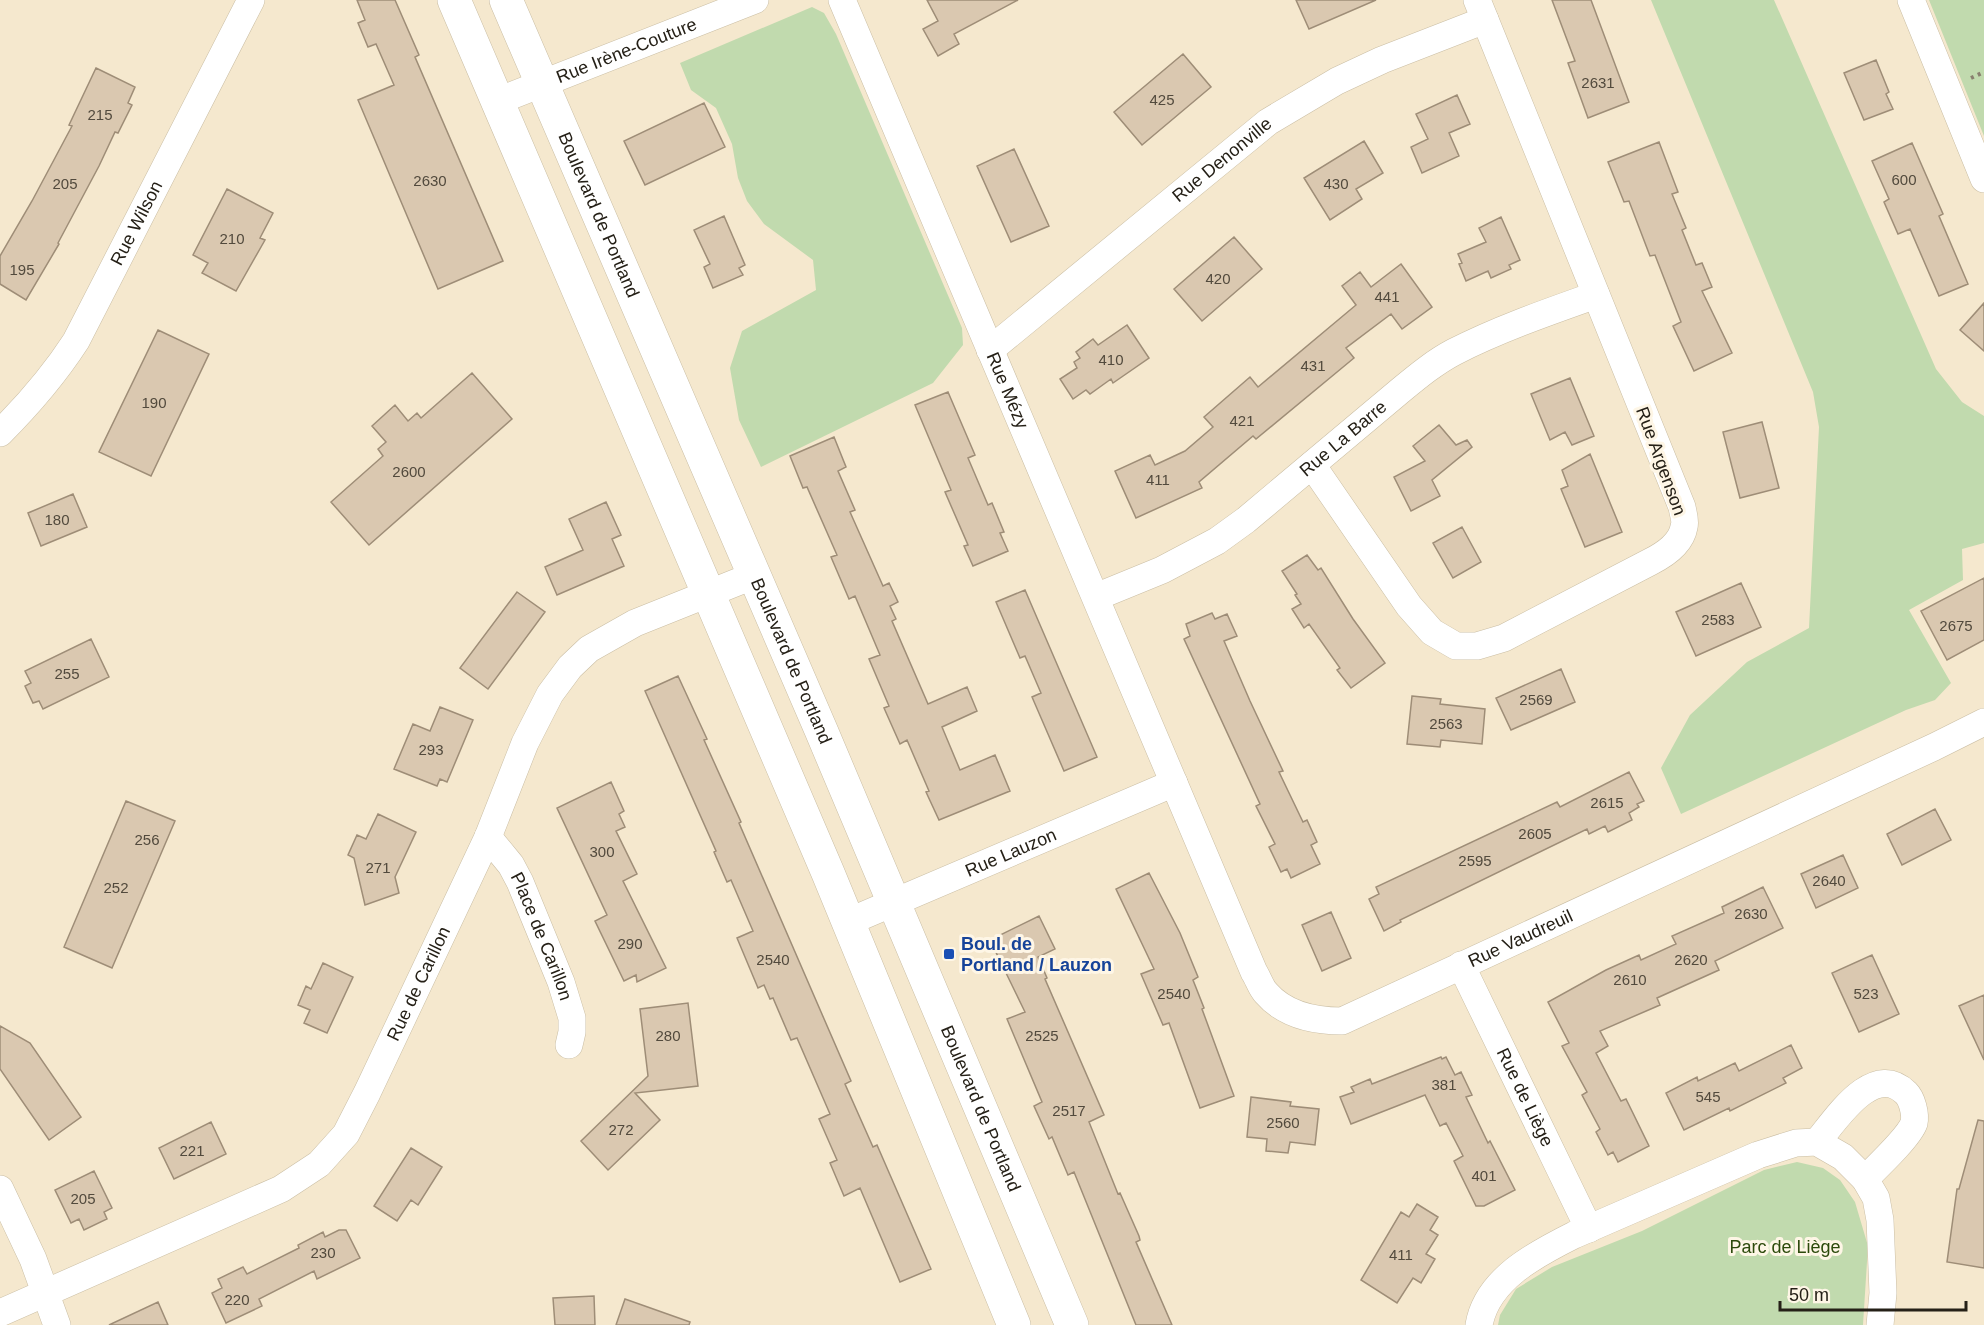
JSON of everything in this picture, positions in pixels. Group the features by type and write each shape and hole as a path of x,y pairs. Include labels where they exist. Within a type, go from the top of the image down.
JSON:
{"main road":[{"path":"454,0 848,922 1014,1325"},
{"name":"Boulevard de Portland","path":"506,0 894,902 1072,1325"}],"street":[{"name":"Rue Wilson","path":"0,433 50,380 76,341 251,0"},
{"name":"Rue Irène-Couture","path":"498,101 755,0"},
{"name":"Rue Mézy","path":"842,0 1174,783"},
{"path":"1911,0 1984,179"},
{"name":"Rue Denonville","path":"990,350 1268,122 1336,81 1481,10"},
{"name":"Rue Argenson","path":"1312,465 1409,606 1431,632 1456,646 1478,646 1504,638 1665,554 1675,544 1685,526 1682,507 1481,10"},
{"name":"Rue La Barre","path":"1096,597 1162,570 1217,541 1246,520 1409,383 1452,353 1495,333 1596,295"},
{"name":"Rue de Carillon","path":"0,1313 281,1189 319,1164 346,1134 488,837 525,743 550,694 570,667 589,649 609,637 635,623 754,575"},
{"name":"Rue Vaudreuil","path":"1174,783 1254,972 1266,993 1283,1007 1301,1016 1319,1021 1342,1021 1984,722"},
{"name":"Rue Lauzon","path":"848,922 1174,783"},
{"name":"Place de Carillon","path":"488,837 511,865 520,882 561,982 572,1018 569,1045"},
{"name":"Rue de Liège","path":"1461,965 1589,1229"},
{"path":"1817,1143 1853,1099 1865,1089 1878,1083 1895,1085 1907,1093 1914,1109 1914,1122 1909,1132 1865,1179"},
{"path":"1479,1325 1487,1299 1504,1279 1547,1248 1758,1155 1796,1143 1817,1143 1843,1157 1865,1179 1876,1198 1880,1220 1882,1293 1880,1325"},
{"path":"0,1189 46,1292 57,1325"}],"green space":[{"path":"1651,0 1774,0 1936,369 1962,402 1984,416 1984,543 1962,549 1963,580 1909,610 1951,683 1935,700 1906,710 1681,814 1661,768 1690,715 1747,662 1809,628 1819,427 1813,392"},
{"path":"1929,0 1984,0 1984,136"},
{"path":"812,7 824,13 836,34 962,328 963,345 933,383 761,467 739,420 730,368 742,331 816,290 813,260 764,224 747,201 738,178 732,144 716,108 691,90 680,63"},
{"name":"Parc de Liège","path":"1797,1162 1823,1168 1840,1180 1855,1202 1868,1246 1863,1325 1498,1325 1500,1315 1516,1289 1552,1267 1642,1231 1764,1170"}],"building":[{"path":"357,0 395,0 419,55 415,57 503,261 438,289 358,100 394,85 376,44 368,47 358,23 365,20"},
{"path":"927,0 1018,0 954,34 959,44 938,56 923,29 938,21"},
{"path":"1296,0 1376,0 1309,29"},
{"path":"1552,0 1591,0 1629,102 1588,118 1568,63 1575,61"},
{"path":"1183,54 1211,87 1142,145 1114,112"},
{"path":"1876,60 1893,109 1864,120 1844,73"},
{"path":"96,68 135,87 128,103 132,105 118,133 115,132 59,244 26,300 0,284 0,256 72,126 69,125"},
{"path":"1457,95 1470,124 1449,133 1459,156 1422,173 1411,147 1428,139 1416,114"},
{"path":"704,103 725,147 645,185 624,141"},
{"path":"1364,141 1383,173 1356,189 1362,199 1330,220 1304,178"},
{"path":"1659,142 1678,192 1672,194 1686,228 1682,230 1696,265 1702,263 1712,287 1702,291 1732,353 1694,371 1673,326 1681,322 1655,255 1650,256 1629,201 1624,202 1608,162"},
{"path":"1912,143 1943,214 1939,216 1968,284 1939,296 1910,229 1898,234 1884,202 1889,199 1872,161"},
{"path":"1014,149 1049,226 1011,242 977,166"},
{"path":"227,189 273,213 260,238 265,240 236,291 202,273 208,263 193,255"},
{"path":"724,216 745,265 739,268 743,275 713,288 704,267 710,264 694,230"},
{"path":"1501,217 1520,260 1509,265 1511,269 1491,278 1488,271 1466,281 1459,264 1462,263 1458,254 1486,242 1479,228"},
{"path":"1234,237 1262,269 1202,321 1174,289"},
{"path":"1401,264 1432,307 1402,329 1391,314 1346,348 1354,358 1256,439 1253,436 1199,482 1202,488 1136,518 1115,471 1150,455 1155,465 1185,451 1213,427 1204,417 1250,377 1258,387 1356,305 1342,286 1360,272 1371,287"},
{"path":"1984,303 1984,351 1960,330"},
{"path":"1127,325 1149,358 1113,383 1111,379 1090,394 1086,390 1073,399 1060,379 1077,368 1074,362 1080,358 1076,352 1093,339 1098,345"},
{"path":"158,330 209,354 151,476 99,452"},
{"path":"472,373 512,419 369,545 331,502 383,456 378,449 386,442 372,426 395,405 408,421 417,413 421,418"},
{"path":"1570,378 1594,436 1572,445 1565,432 1550,440 1531,394"},
{"path":"948,392 975,455 968,458 988,505 992,503 1004,532 1000,533 1008,551 973,566 964,546 968,545 945,492 951,490 915,405"},
{"path":"1762,422 1779,488 1740,498 1723,432"},
{"path":"1439,425 1456,445 1467,440 1472,447 1432,480 1440,496 1411,511 1394,477 1425,461 1413,446"},
{"path":"834,437 846,467 838,471 855,510 850,512 883,586 889,583 898,602 890,606 896,619 892,621 928,704 967,687 977,711 942,727 960,770 995,755 1010,791 939,820 907,740 900,744 884,708 889,706 869,659 880,655 855,596 849,599 831,557 837,555 807,487 803,488 790,456"},
{"path":"1590,454 1622,532 1585,547 1561,489 1568,486 1562,470"},
{"path":"73,494 87,527 41,546 28,513"},
{"path":"606,502 621,535 612,539 624,566 557,595 545,567 583,550 569,519"},
{"path":"1462,527 1481,562 1453,578 1433,543"},
{"path":"1307,555 1318,570 1321,568 1353,619 1385,663 1351,688 1337,670 1340,668 1309,624 1304,628 1292,609 1301,604 1282,571"},
{"path":"1984,578 1984,640 1947,660 1921,611"},
{"path":"1741,583 1761,627 1696,656 1676,612"},
{"path":"1025,590 1097,757 1064,771 1032,697 1041,693 1025,656 1020,658 996,602"},
{"path":"517,592 545,612 488,689 460,668"},
{"path":"1212,613 1215,619 1227,614 1237,636 1224,641 1283,771 1279,772 1303,822 1307,820 1317,842 1311,845 1320,864 1291,878 1287,869 1281,872 1269,847 1275,844 1256,806 1260,804 1184,639 1190,636 1186,624"},
{"path":"91,639 109,677 43,709 39,701 33,703 25,686 31,683 25,671"},
{"path":"1561,669 1575,702 1511,730 1496,698"},
{"path":"678,676 707,739 704,740 851,1081 845,1084 873,1147 877,1145 931,1269 900,1282 860,1188 844,1196 830,1163 837,1160 819,1119 830,1114 797,1038 791,1040 773,998 770,999 764,985 758,988 737,938 753,931 731,880 727,882 714,852 716,851 645,691"},
{"path":"1412,696 1441,699 1440,704 1485,709 1482,744 1441,740 1440,747 1407,744"},
{"path":"440,707 473,720 447,782 440,779 437,786 394,769 413,724 430,731"},
{"path":"1629,772 1644,801 1637,804 1639,807 1629,813 1632,820 1608,832 1605,826 1589,834 1587,829 1400,920 1401,922 1384,931 1369,899 1379,894 1376,887 1557,802 1560,807"},
{"path":"611,782 624,811 619,814 625,827 616,831 637,874 623,881 666,968 637,982 636,975 624,981 595,921 607,915 557,808"},
{"path":"126,801 175,821 112,968 64,947"},
{"path":"1935,809 1951,840 1902,865 1887,834"},
{"path":"378,814 416,832 395,877 399,893 365,905 354,858 348,855 357,835 366,839"},
{"path":"1843,855 1858,888 1816,908 1801,874"},
{"path":"1149,873 1180,933 1198,977 1193,980 1234,1096 1200,1108 1169,1023 1163,1025 1141,974 1154,969 1116,889"},
{"path":"1763,887 1783,928 1715,961 1719,970 1657,998 1660,1005 1600,1031 1608,1046 1596,1053 1621,1101 1626,1099 1649,1146 1618,1162 1613,1152 1608,1155 1596,1132 1600,1129 1582,1095 1587,1092 1562,1046 1569,1043 1548,1002 1606,970 1639,955 1641,960 1676,944 1672,936 1724,913 1722,907"},
{"path":"1331,912 1351,958 1322,971 1302,925"},
{"path":"1039,916 1055,949 1038,957 1047,978 1045,979 1104,1115 1089,1122 1118,1194 1120,1193 1139,1236 1140,1240 1136,1242 1172,1325 1136,1325 1074,1172 1068,1175 1052,1137 1049,1139 1034,1106 1042,1102 1007,1019 1025,1012 990,940"},
{"path":"1872,955 1899,1014 1859,1032 1832,973"},
{"path":"323,963 353,977 327,1033 304,1023 310,1010 298,1005 306,986 311,989"},
{"path":"1984,995 1984,1060 1959,1006"},
{"path":"688,1003 698,1086 635,1093 660,1120 608,1170 581,1141 648,1076 640,1009"},
{"path":"0,1026 30,1043 81,1117 49,1140 0,1069"},
{"path":"1791,1045 1802,1068 1783,1078 1786,1083 1730,1111 1729,1108 1684,1130 1666,1093 1697,1077 1698,1081 1735,1063 1739,1071"},
{"path":"1441,1057 1442,1059 1446,1057 1455,1075 1461,1072 1472,1095 1466,1097 1488,1143 1490,1141 1515,1190 1484,1206 1476,1206 1454,1161 1463,1156 1446,1123 1440,1126 1425,1095 1351,1124 1340,1097 1354,1092 1351,1087 1370,1079 1372,1084"},
{"path":"1251,1097 1291,1102 1290,1106 1319,1109 1315,1145 1290,1142 1288,1153 1266,1151 1267,1139 1247,1137"},
{"path":"1978,1120 1984,1121 1984,1268 1947,1262 1957,1189 1959,1189"},
{"path":"211,1122 226,1154 174,1179 159,1148"},
{"path":"411,1148 442,1167 418,1205 411,1200 397,1221 374,1206"},
{"path":"94,1171 112,1208 104,1212 107,1219 84,1230 79,1219 71,1223 55,1190"},
{"path":"1417,1204 1438,1217 1430,1230 1438,1235 1426,1254 1435,1259 1421,1283 1413,1278 1397,1303 1361,1280 1401,1212 1409,1217"},
{"path":"339,1230 346,1230 360,1258 317,1279 314,1271 259,1299 262,1306 226,1323 212,1293 222,1288 218,1279 243,1267 247,1274 299,1248 298,1245 323,1232 325,1237"},
{"path":"594,1296 595,1325 555,1325 553,1298"},
{"path":"625,1299 690,1322 689,1325 616,1325"},
{"path":"158,1302 168,1325 109,1325"}],"place":[{"name":"Boul. de Portland / Lauzon","path":"949,954"}]}
